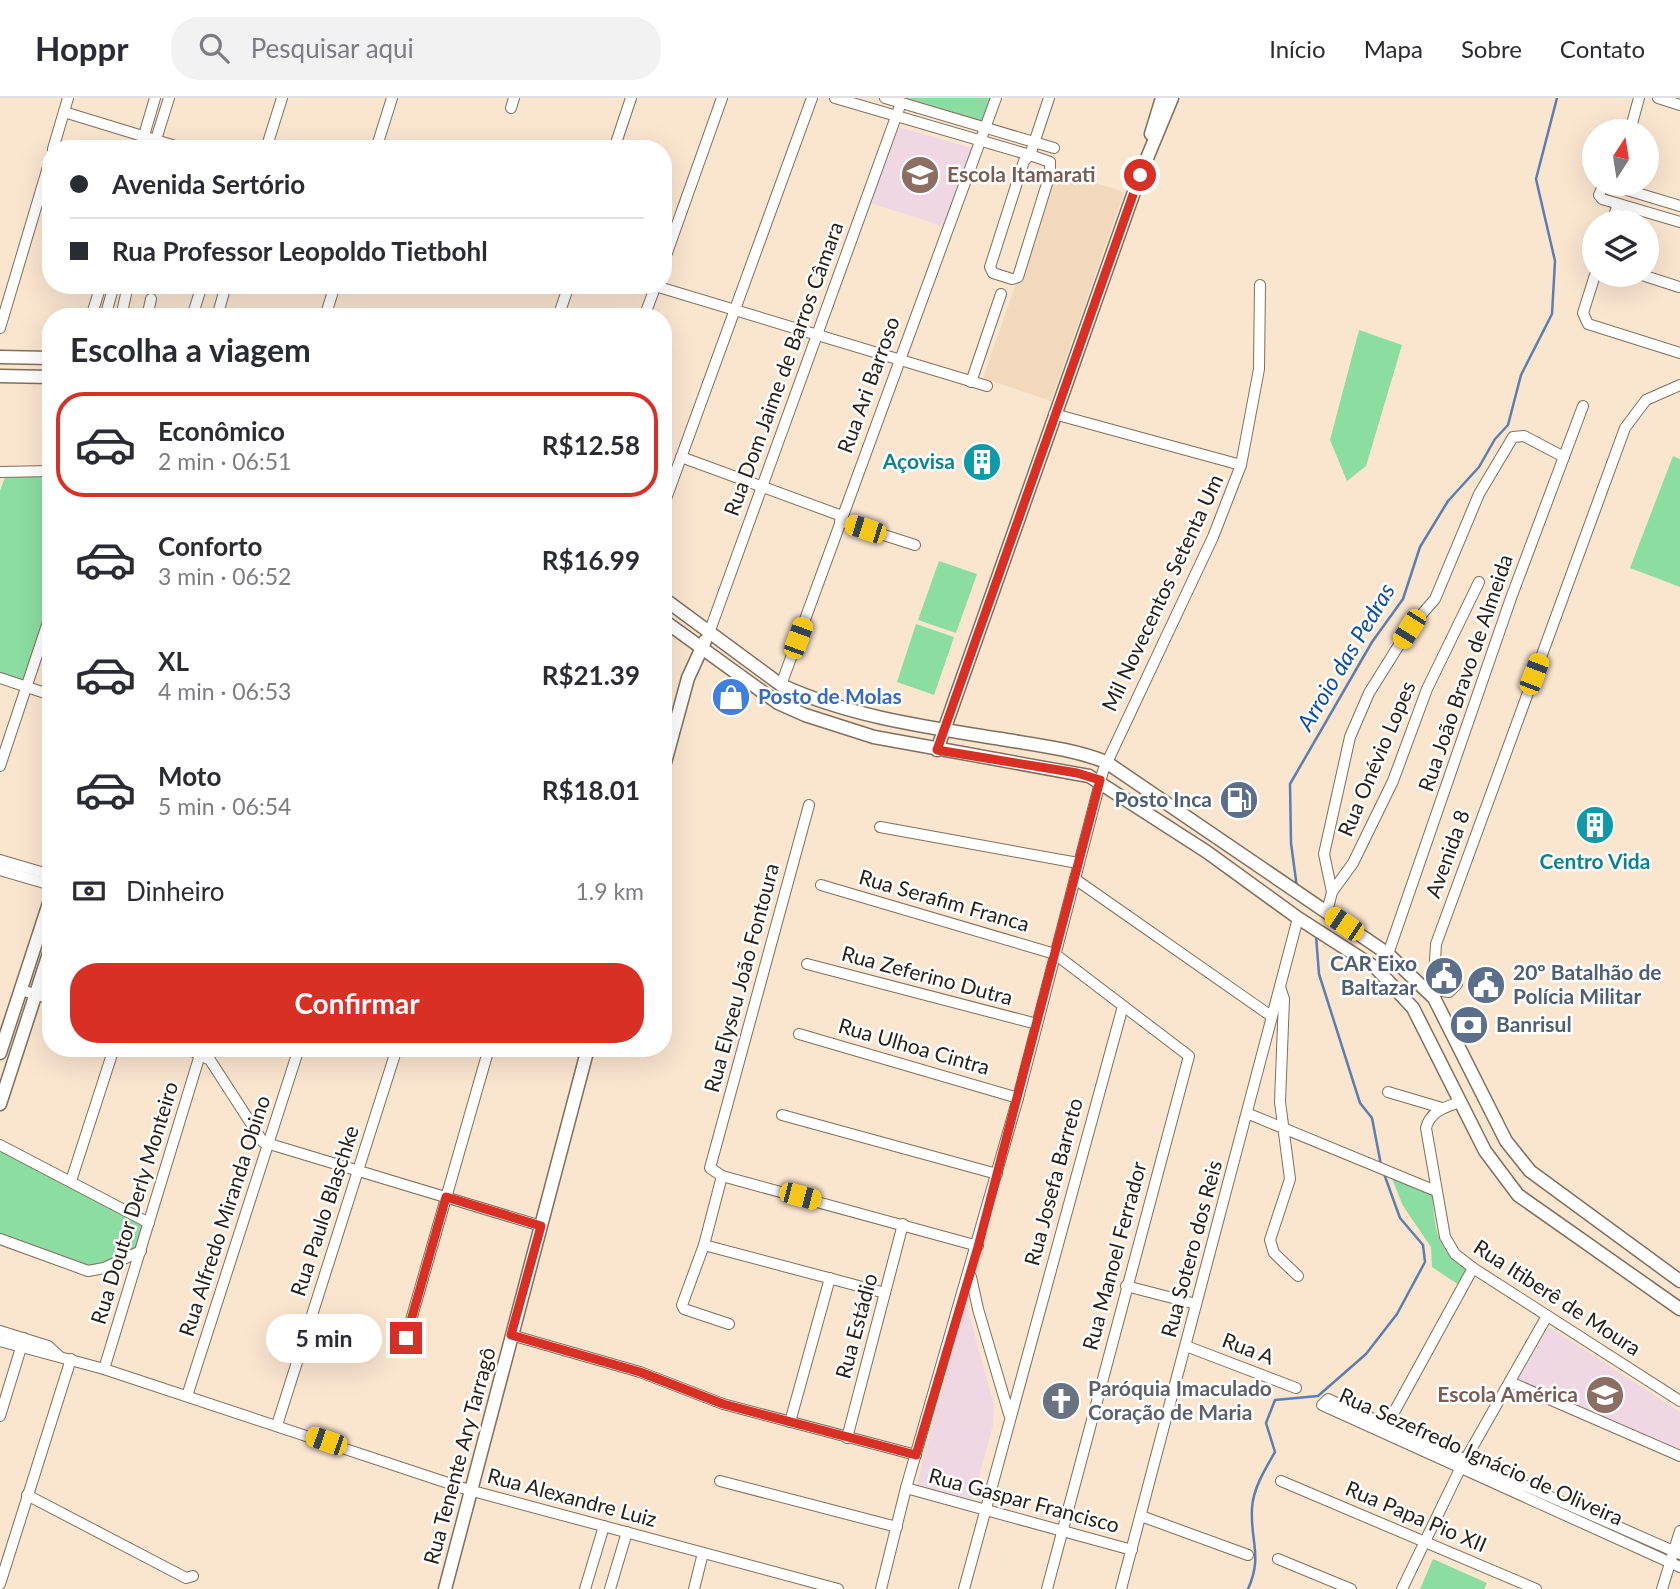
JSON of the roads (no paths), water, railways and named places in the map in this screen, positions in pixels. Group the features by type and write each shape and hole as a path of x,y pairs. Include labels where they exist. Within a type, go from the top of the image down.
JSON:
{"main road":[{"path":"1140,175 1162,98"},
{"path":"937,750 1140,175 1172,98"},
{"path":"0,357 42,358"},
{"path":"0,376 42,377"},
{"path":"672,605 781,685 862,714 1068,751 1106,762 1388,954 1426,988 1506,1141 1530,1171 1680,1280"},
{"path":"672,627 778,703 806,715 874,737 1077,773 1100,780 1301,920 1376,968 1413,1008 1485,1151 1518,1195 1680,1309"},
{"name":"Rua Dom Jaime de Barros Câmara","path":"701,648 709,634"},
{"path":"672,737 688,678 701,648"},
{"path":"0,1053 42,925"},
{"path":"0,1104 42,975"},
{"name":"Rua Tenente Ary Tarragô","path":"445,1589 586,1057"}],"street":[{"path":"56,140 68,98"},
{"path":"143,140 155,98"},
{"path":"156,140 169,98"},
{"path":"269,140 282,98"},
{"path":"379,140 392,98"},
{"path":"617,140 631,98"},
{"path":"672,239 722,98"},
{"path":"672,482 812,98"},
{"path":"835,98 1030,155 1050,162 1051,169 1018,277 1012,279 993,274 990,268 1024,161 1030,155 1049,98"},
{"path":"885,98 1054,148"},
{"name":"Rua Ari Barroso","path":"781,685 996,98"},
{"path":"1633,119 1639,98"},
{"path":"1658,98 1680,105"},
{"name":"Rua Dom Jaime de Barros Câmara","path":"709,634 901,103"},
{"path":"64,112 150,140"},
{"path":"0,328 42,186"},
{"path":"1601,196 1618,204 1680,222"},
{"path":"1648,196 1680,206"},
{"path":"1616,210 1618,204"},
{"path":"1659,281 1679,287"},
{"name":"Mil Novecentos Setenta Um","path":"881,1589 906,1488 978,1247 1100,780 1112,749 1213,537 1241,465 1259,369 1260,285"},
{"path":"1591,287 1583,313 1584,320 1593,327 1680,353"},
{"path":"672,291 987,386"},
{"path":"971,382 1001,294"},
{"path":"150,308 152,299"},
{"name":"Avenida 8","path":"1426,988 1450,992 1457,984 1452,975 1435,960 1434,951 1625,428 1646,400 1680,385"},
{"name":"Rua João Bravo de Almeida","path":"1388,954 1511,598 1583,406"},
{"path":"1054,414 1241,465"},
{"path":"1332,892 1324,854 1350,737 1376,682 1409,629 1435,598 1479,494 1516,435 1564,457"},
{"path":"681,457 915,545"},
{"path":"0,472 42,471"},
{"name":"Rua Onévio Lopes","path":"1327,912 1332,892 1353,863 1381,804 1427,689 1479,582"},
{"path":"0,766 42,641"},
{"path":"0,678 42,692"},
{"name":"Rua Elyseu João Fontoura","path":"722,1175 711,1171 711,1162 809,805"},
{"path":"880,827 1078,863"},
{"path":"0,860 42,872"},
{"path":"0,870 42,882"},
{"path":"1075,878 1271,1016"},
{"name":"Rua Serafim Franca","path":"821,886 1055,954 1189,1056"},
{"name":"Rua Sotero dos Reis","path":"1121,1589 1249,1114 1271,1016 1301,920"},
{"name":"Rua Zeferino Dutra","path":"807,964 1037,1024"},
{"path":"1280,987 1284,999 1280,1065 1283,1128 1290,1179 1270,1240 1274,1253 1298,1276"},
{"path":"21,989 42,996"},
{"name":"Rua Josefa Barreto","path":"964,1589 1123,1006"},
{"name":"Rua Ulhoa Cintra","path":"799,1034 1018,1098"},
{"name":"Rua Manoel Ferrador","path":"1047,1589 1189,1056"},
{"path":"71,1181 111,1057"},
{"name":"Rua Doutor Derly Monteiro","path":"104,1369 199,1057"},
{"path":"207,1057 259,1140 268,1145 541,1226"},
{"name":"Rua Alfredo Miranda Obino","path":"187,1396 296,1057"},
{"name":"Rua Paulo Blaschke","path":"277,1425 394,1057"},
{"path":"401,1343 407,1334 486,1057"},
{"path":"1388,1092 1442,1108 1460,1102"},
{"name":"Rua Itiberê de Moura","path":"1442,1108 1430,1118 1426,1128 1448,1246 1473,1268 1680,1401"},
{"path":"1249,1114 1436,1191"},
{"path":"782,1115 997,1174"},
{"path":"0,1145 149,1223"},
{"path":"729,1324 684,1309 682,1305 704,1245 722,1175 978,1247"},
{"name":"Rua Estádio","path":"847,1438 903,1224"},
{"path":"0,1239 88,1271 104,1268 141,1251"},
{"path":"704,1245 885,1293"},
{"path":"1387,1425 1473,1268"},
{"path":"970,1273 1010,1417"},
{"path":"790,1422 830,1278"},
{"path":"1126,1286 1196,1304"},
{"path":"1402,1589 1462,1465 1546,1316"},
{"name":"Rua Alexandre Luiz","path":"0,1331 59,1356 277,1425 469,1490 838,1589"},
{"path":"511,1335 640,1372 723,1404 916,1455"},
{"name":"Rua Alexandre Luiz","path":"0,1341 23,1343"},
{"path":"0,1416 23,1343"},
{"name":"Rua A","path":"1186,1346 1296,1388"},
{"path":"0,1584 71,1359"},
{"path":"1000,1377 1011,1377 1023,1369"},
{"path":"1510,1382 1680,1456"},
{"name":"Rua Sezefredo Ignácio de Oliveira","path":"1462,1465 1387,1425 1328,1399 1321,1406 1675,1559"},
{"path":"720,1481 897,1527"},
{"name":"Rua Papa Pio XII","path":"1281,1481 1536,1589"},
{"name":"Rua Gaspar Francisco","path":"906,1488 1132,1550"},
{"path":"27,1495 186,1577 193,1576"},
{"path":"1141,1516 1248,1555"},
{"path":"585,1589 604,1526"},
{"path":"1662,1589 1675,1559 1680,1531"},
{"path":"610,1589 627,1532"},
{"path":"694,1589 703,1553"},
{"path":"1278,1559 1351,1589"}],"waterway":[{"name":"Arroio das Pedras","path":"1297,888 1291,843 1290,784 1372,642 1403,599 1420,547 1448,501 1479,467 1495,439 1508,425 1521,375 1552,314 1555,261 1536,179 1557,98"},
{"name":"Arroio das Pedras","path":"1316,936 1319,974 1360,1103 1372,1118 1381,1165"},
{"name":"Arroio das Pedras","path":"1248,1589 1255,1567 1253,1501 1260,1479 1275,1452 1266,1423 1275,1400 1318,1396 1366,1354 1397,1314 1425,1262 1423,1245 1400,1218 1383,1171"},
{"path":"1499,1479 1525,1491"}],"place":[{"name":"Escola Itamarati","path":"920,175"},
{"name":"Açovisa","path":"982,462"},
{"name":"Posto de Molas","path":"731,697"},
{"name":"Posto Inca","path":"1239,800"},
{"name":"Centro Vida","path":"1595,825"},
{"name":"CAR Eixo Baltazar","path":"1444,976"},
{"name":"20º Batalhão de Polícia Militar","path":"1486,985"},
{"name":"Banrisul","path":"1469,1025"},
{"name":"Escola América","path":"1605,1395"},
{"name":"Paróquia Imaculado Coração de Maria","path":"1061,1401"}]}
